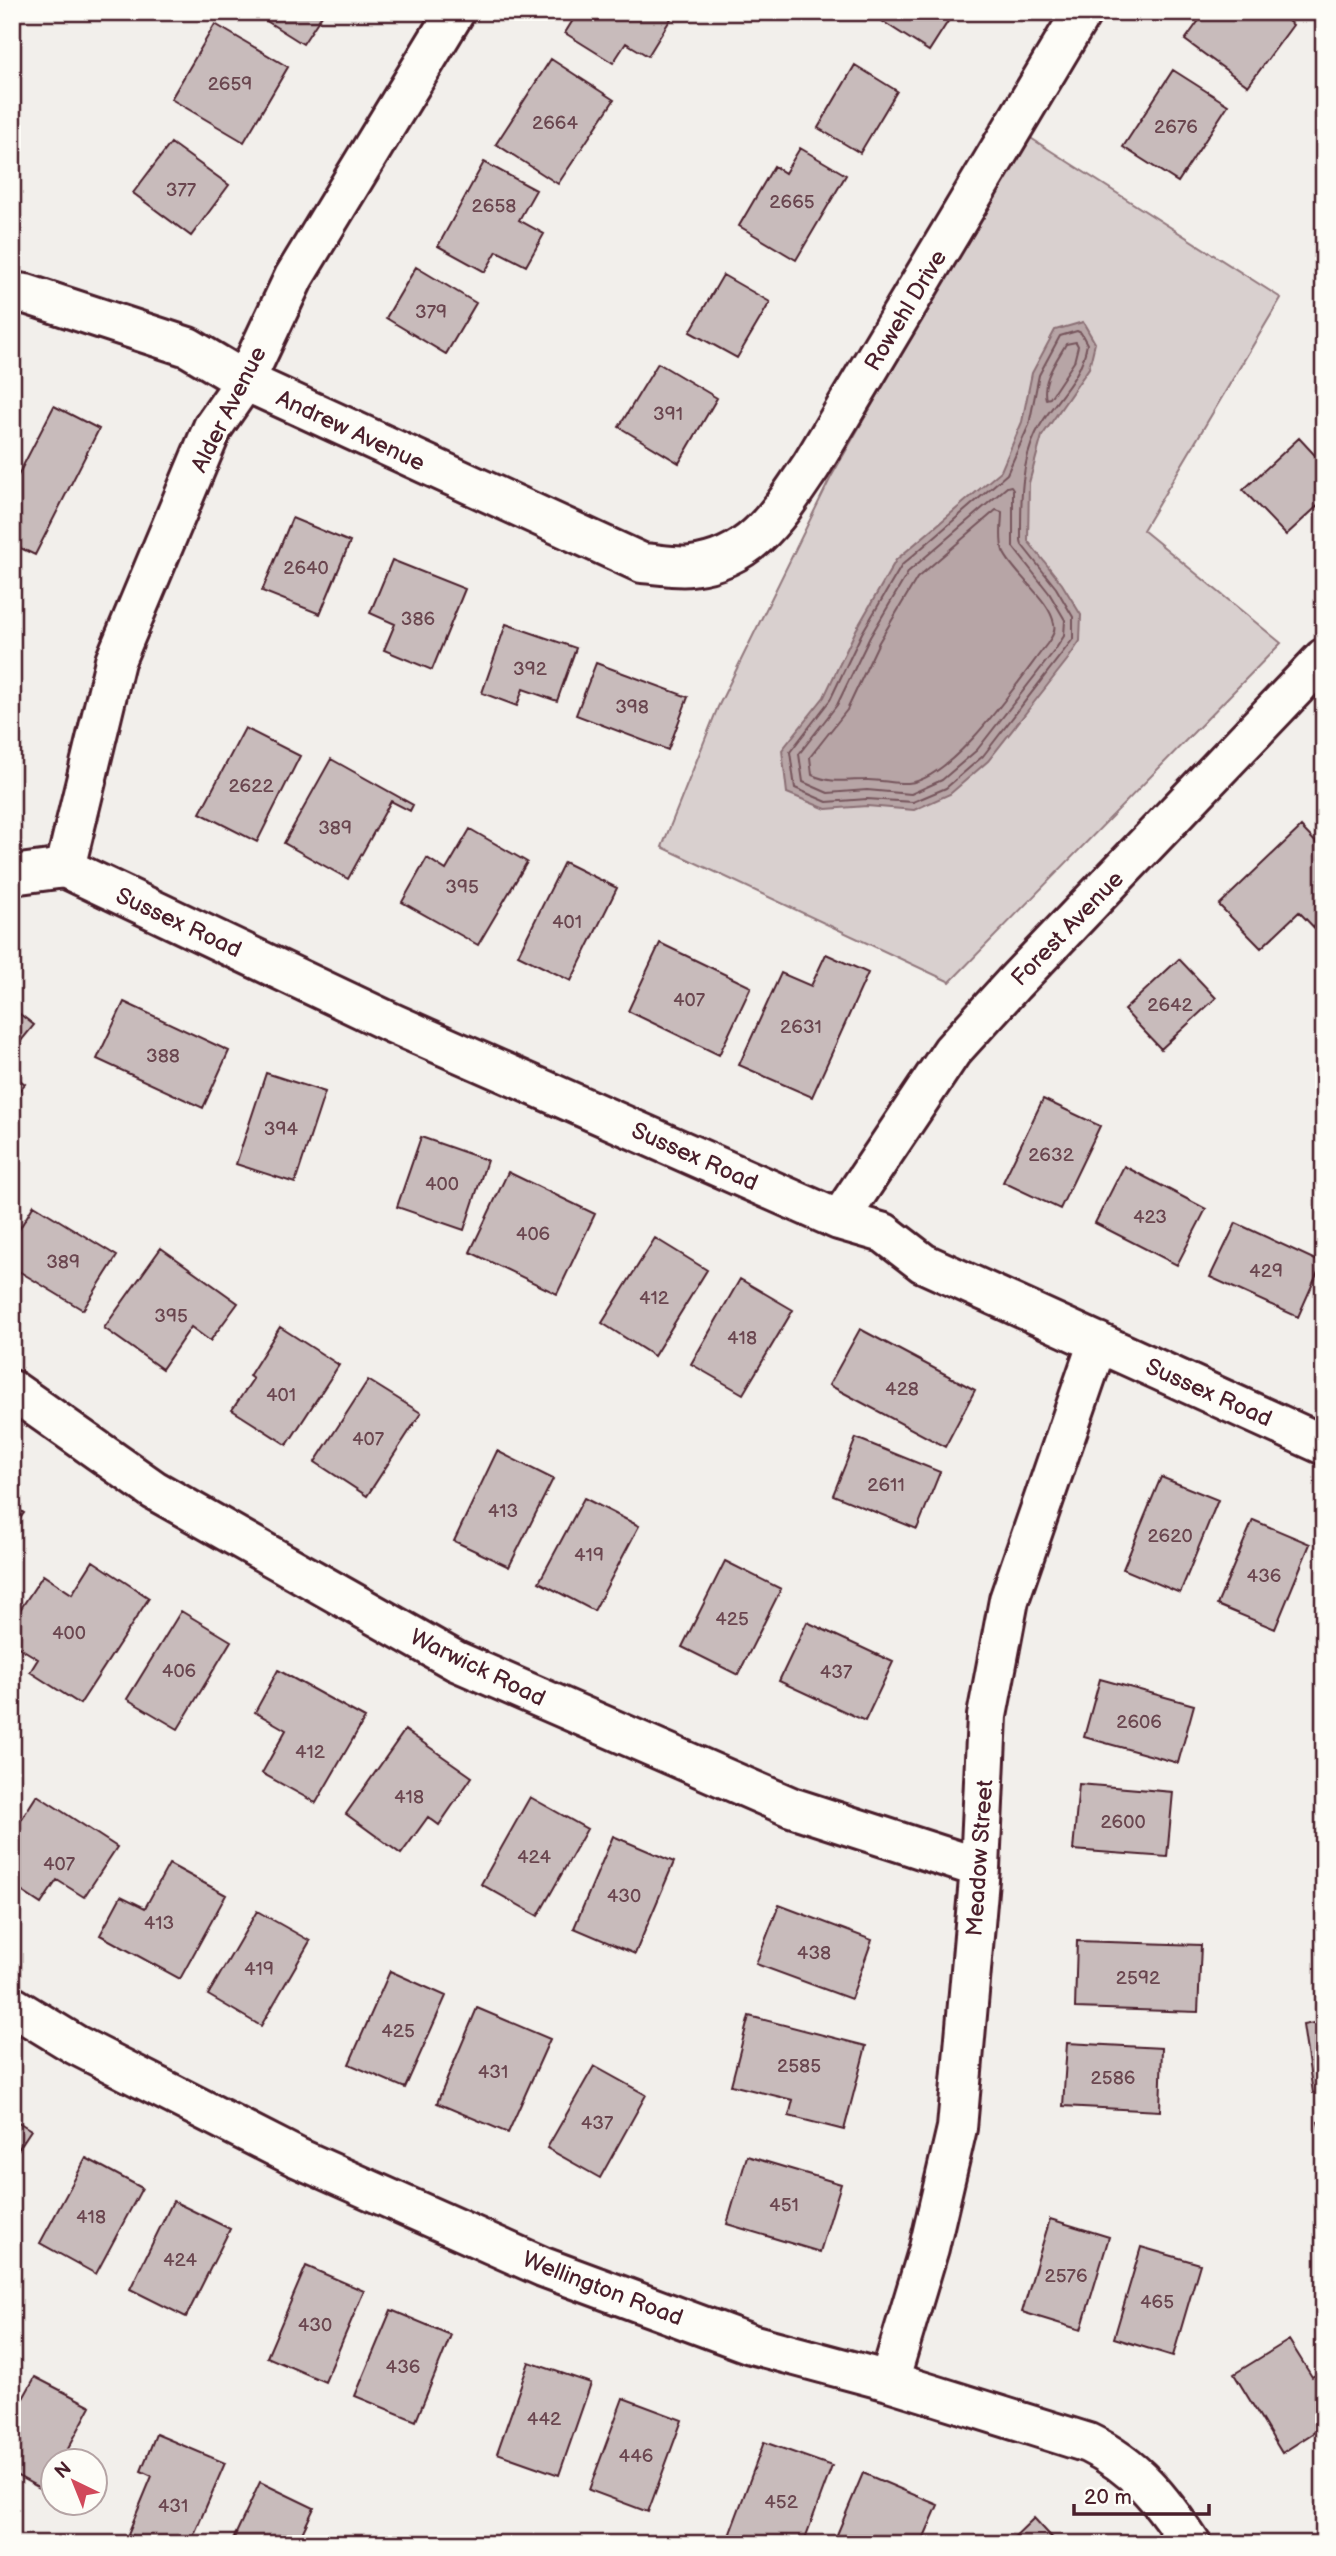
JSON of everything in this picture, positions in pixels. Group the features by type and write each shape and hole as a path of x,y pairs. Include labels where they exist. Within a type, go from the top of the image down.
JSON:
{"street":[{"name":"Alder Avenue","path":"65,868 115,662 213,427 244,382 293,277 455,12"},
{"name":"Rowehl Drive","path":"690,566 726,557 752,542 778,516 811,466 1082,12"},
{"name":"Andrew Avenue","path":"12,292 26,294 188,347 244,382 642,563 690,566"},
{"name":"Forest Avenue","path":"839,1220 952,1051 1324,658"},
{"path":"12,876 65,868"},
{"name":"Sussex Road","path":"65,868 392,1023 839,1220 884,1233 923,1263 1324,1445"},
{"name":"Meadow Street","path":"889,2381 929,2248 957,2128 981,1868 987,1716 1009,1600 1098,1342"},
{"name":"Warwick Road","path":"12,1390 154,1490 456,1661 791,1807 981,1868"},
{"name":"Wellington Road","path":"12,2006 76,2045 296,2157 543,2267 751,2344 889,2381 1088,2444 1129,2468 1150,2488 1191,2544"}],"shaded area":[{"path":"1026,135 1281,298 1143,530 1281,643 950,982 662,847 718,707 831,477"}],"water":[{"path":"1083,322 1095,343 1089,368 1042,436 1029,483 1028,541 1062,584 1081,615 1080,641 988,761 950,794 914,810 867,806 826,809 787,793 782,750 824,697 856,630 896,560 1001,471 1022,422 1032,373 1055,330"}],"building":[{"path":"259,12 324,12 303,44 257,15"},
{"path":"578,12 675,12 648,56 626,43 613,63 565,33"},
{"path":"887,12 954,12 929,51 882,21"},
{"path":"1205,12 1277,12 1293,25 1248,86 1185,40"},
{"path":"215,24 288,67 244,142 171,99"},
{"path":"551,59 614,100 558,184 496,144"},
{"path":"855,65 897,91 860,153 818,128"},
{"path":"1173,70 1228,105 1178,182 1123,147"},
{"path":"171,143 229,185 191,236 133,193"},
{"path":"800,148 846,175 796,260 739,226 774,166 785,173"},
{"path":"484,162 536,190 519,220 544,234 526,266 497,251 485,272 438,246"},
{"path":"416,267 476,303 446,354 386,318"},
{"path":"723,275 770,302 737,358 690,332"},
{"path":"658,363 717,398 679,463 619,427"},
{"path":"54,406 99,429 35,555 12,544 12,487"},
{"path":"1299,438 1324,465 1324,500 1286,535 1243,490"},
{"path":"292,518 350,542 320,614 262,591"},
{"path":"392,560 465,589 432,670 384,650 395,624 370,613"},
{"path":"506,624 576,648 557,701 523,689 517,706 482,693"},
{"path":"596,663 688,697 668,750 576,715"},
{"path":"245,728 300,756 257,842 200,813"},
{"path":"331,759 413,805 410,811 391,801 348,879 284,843"},
{"path":"1301,827 1324,851 1324,938 1299,912 1261,948 1219,905"},
{"path":"470,829 527,862 478,945 402,902 427,858 446,870"},
{"path":"564,862 617,888 571,981 518,955"},
{"path":"660,943 751,987 719,1055 628,1011"},
{"path":"826,954 868,973 812,1097 739,1065 781,973 811,986"},
{"path":"1179,959 1216,998 1161,1049 1124,1010"},
{"path":"124,1002 229,1051 203,1108 97,1059"},
{"path":"12,1008 34,1025 12,1052"},
{"path":"266,1073 325,1092 295,1183 236,1164"},
{"path":"12,1074 25,1084 12,1099"},
{"path":"1043,1099 1100,1126 1060,1209 1003,1182"},
{"path":"421,1137 487,1160 464,1230 397,1207"},
{"path":"1124,1166 1206,1209 1177,1265 1095,1223"},
{"path":"508,1172 595,1214 557,1294 470,1252"},
{"path":"34,1205 117,1256 83,1310 12,1267 12,1241"},
{"path":"1236,1223 1322,1263 1298,1317 1210,1277"},
{"path":"655,1238 707,1270 654,1356 602,1323"},
{"path":"161,1248 238,1303 210,1341 191,1327 162,1369 104,1328"},
{"path":"740,1279 793,1310 743,1394 691,1364"},
{"path":"280,1327 339,1365 287,1445 232,1410 253,1379 249,1376"},
{"path":"860,1329 975,1390 945,1447 829,1385"},
{"path":"368,1380 421,1413 367,1496 315,1462"},
{"path":"856,1438 940,1472 917,1529 833,1495"},
{"path":"497,1451 553,1479 509,1567 454,1541"},
{"path":"1161,1477 1218,1500 1180,1593 1123,1569"},
{"path":"584,1498 639,1526 594,1611 539,1582"},
{"path":"12,1505 24,1513 12,1529"},
{"path":"1253,1520 1310,1544 1275,1629 1217,1605"},
{"path":"93,1561 149,1598 80,1704 30,1672 38,1659 12,1643 12,1622 43,1575 72,1594"},
{"path":"725,1561 781,1589 738,1675 682,1647"},
{"path":"181,1611 231,1641 178,1729 127,1699"},
{"path":"807,1622 893,1662 865,1721 779,1681"},
{"path":"278,1670 365,1718 316,1803 262,1773 286,1730 255,1712"},
{"path":"1100,1679 1194,1705 1178,1763 1084,1737"},
{"path":"405,1730 472,1777 439,1825 428,1817 401,1854 346,1814"},
{"path":"1324,1779 1324,1802 1316,1799"},
{"path":"1079,1784 1173,1792 1167,1857 1073,1850"},
{"path":"37,1795 117,1847 84,1897 57,1880 41,1904 12,1885 12,1834"},
{"path":"530,1797 587,1829 538,1916 481,1884"},
{"path":"613,1836 674,1862 635,1954 574,1928"},
{"path":"169,1864 226,1895 180,1979 100,1935 121,1896 145,1908"},
{"path":"779,1905 872,1940 851,1999 756,1964"},
{"path":"257,1911 310,1941 261,2026 208,1995"},
{"path":"1077,1941 1201,1945 1198,2012 1075,2008"},
{"path":"390,1971 446,1996 405,2088 349,2064"},
{"path":"477,2008 550,2039 508,2133 437,2103"},
{"path":"749,2016 866,2046 844,2130 789,2116 793,2100 731,2085"},
{"path":"1324,2021 1324,2092 1313,2093 1303,2025"},
{"path":"1067,2043 1162,2048 1160,2111 1063,2106"},
{"path":"594,2066 646,2095 600,2178 547,2148"},
{"path":"12,2118 31,2130 12,2159"},
{"path":"1324,2120 1324,2145 1318,2122"},
{"path":"747,2156 841,2184 820,2252 727,2224"},
{"path":"86,2158 142,2188 96,2274 40,2243"},
{"path":"173,2201 230,2229 186,2317 130,2289"},
{"path":"1050,2219 1109,2237 1081,2330 1022,2312"},
{"path":"1141,2247 1200,2264 1173,2356 1114,2338"},
{"path":"306,2266 364,2291 325,2382 267,2357"},
{"path":"391,2310 451,2335 416,2421 355,2396"},
{"path":"1289,2340 1312,2377 1324,2370 1324,2426 1282,2453 1234,2374"},
{"path":"529,2362 591,2383 559,2475 497,2453"},
{"path":"35,2377 91,2406 68,2448 38,2448 38,2487 12,2473 12,2418"},
{"path":"623,2398 682,2420 648,2512 589,2490"},
{"path":"156,2434 225,2463 190,2544 150,2544 128,2534 152,2476 141,2471"},
{"path":"764,2442 832,2466 803,2544 749,2544 729,2536"},
{"path":"863,2473 938,2505 921,2544 833,2544"},
{"path":"260,2482 314,2508 297,2544 231,2544"},
{"path":"1034,2518 1058,2544 1007,2544"}]}
